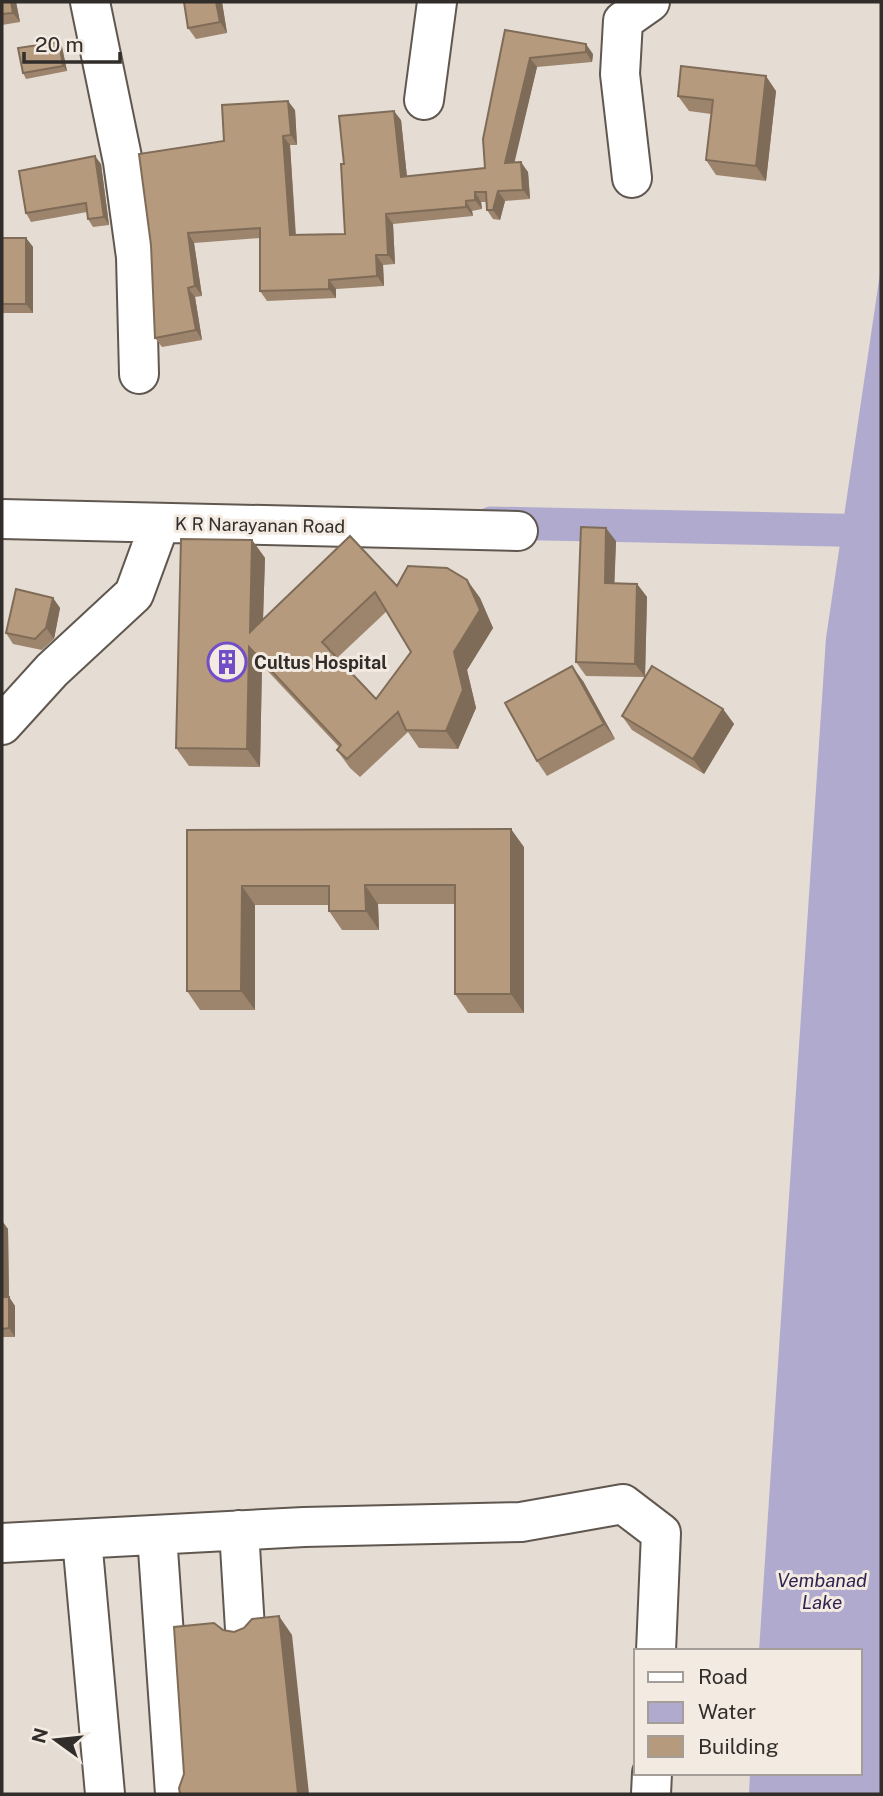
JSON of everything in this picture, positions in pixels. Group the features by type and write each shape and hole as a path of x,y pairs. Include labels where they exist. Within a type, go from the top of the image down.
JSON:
{"street":[{"path":"90,2 122,162 136,257 139,374"},
{"path":"424,100 437,2"},
{"path":"632,178 620,74 623,21 650,2"},
{"name":"K R Narayanan Road","path":"2,519 518,531"},
{"path":"2,725 52,670 134,594 160,523"},
{"path":"2,1543 239,1530 522,1522 624,1504 661,1533 656,1649"},
{"path":"239,1530 245,1629"},
{"path":"157,1535 175,1794"},
{"path":"82,1539 105,1794"},
{"path":"651,1794 652,1775"}],"water":[{"name":"Vembanad Lake","path":"881,267 881,1794 749,1794 750,1775 862,1775 862,1649 759,1649 826,638"}],"building":[{"path":"2,2 11,2 13,13 2,14"},
{"path":"184,2 216,2 220,22 188,28"},
{"path":"505,30 586,44 586,52 530,58 505,163 521,162 523,190 498,191 493,210 487,210 486,192 475,192 475,200 466,201 466,207 386,214 388,255 376,255 377,276 329,280 329,289 260,291 260,228 188,233 195,286 188,288 196,330 155,338 151,245 139,154 224,141 222,105 288,101 291,135 283,136 290,235 345,234 341,164 344,164 339,116 394,111 401,177 485,168 483,139"},
{"path":"59,42 63,66 23,73 18,48"},
{"path":"681,66 766,76 756,166 706,160 713,100 678,96"},
{"path":"95,156 104,217 88,219 86,203 26,213 19,171"},
{"path":"2,238 26,238 26,304 2,304"},
{"path":"581,527 606,528 605,583 637,584 635,664 576,662"},
{"path":"350,536 397,586 408,566 447,568 467,580 480,610 454,652 463,690 446,731 406,730 398,712 347,759 337,750 341,745 249,647 247,749 176,748 181,539 252,540 250,632","holes":["375,592 411,652 376,699 322,642"]},
{"path":"16,589 53,598 46,628 35,639 6,633"},
{"path":"572,666 604,724 537,761 505,703"},
{"path":"652,666 723,709 693,759 622,716"},
{"path":"511,829 511,994 455,994 455,885 365,885 366,911 329,911 329,886 242,886 241,991 187,991 187,830"},
{"path":"2,1241 3,1297 9,1297 9,1328 2,1329"},
{"path":"279,1616 298,1794 180,1794 179,1788 184,1774 174,1627 214,1623 223,1630 234,1632 244,1628 252,1619"}],"waterway":[{"path":"491,523 881,531"}],"place":[{"name":"Cultus Hospital","path":"227,662"}]}
